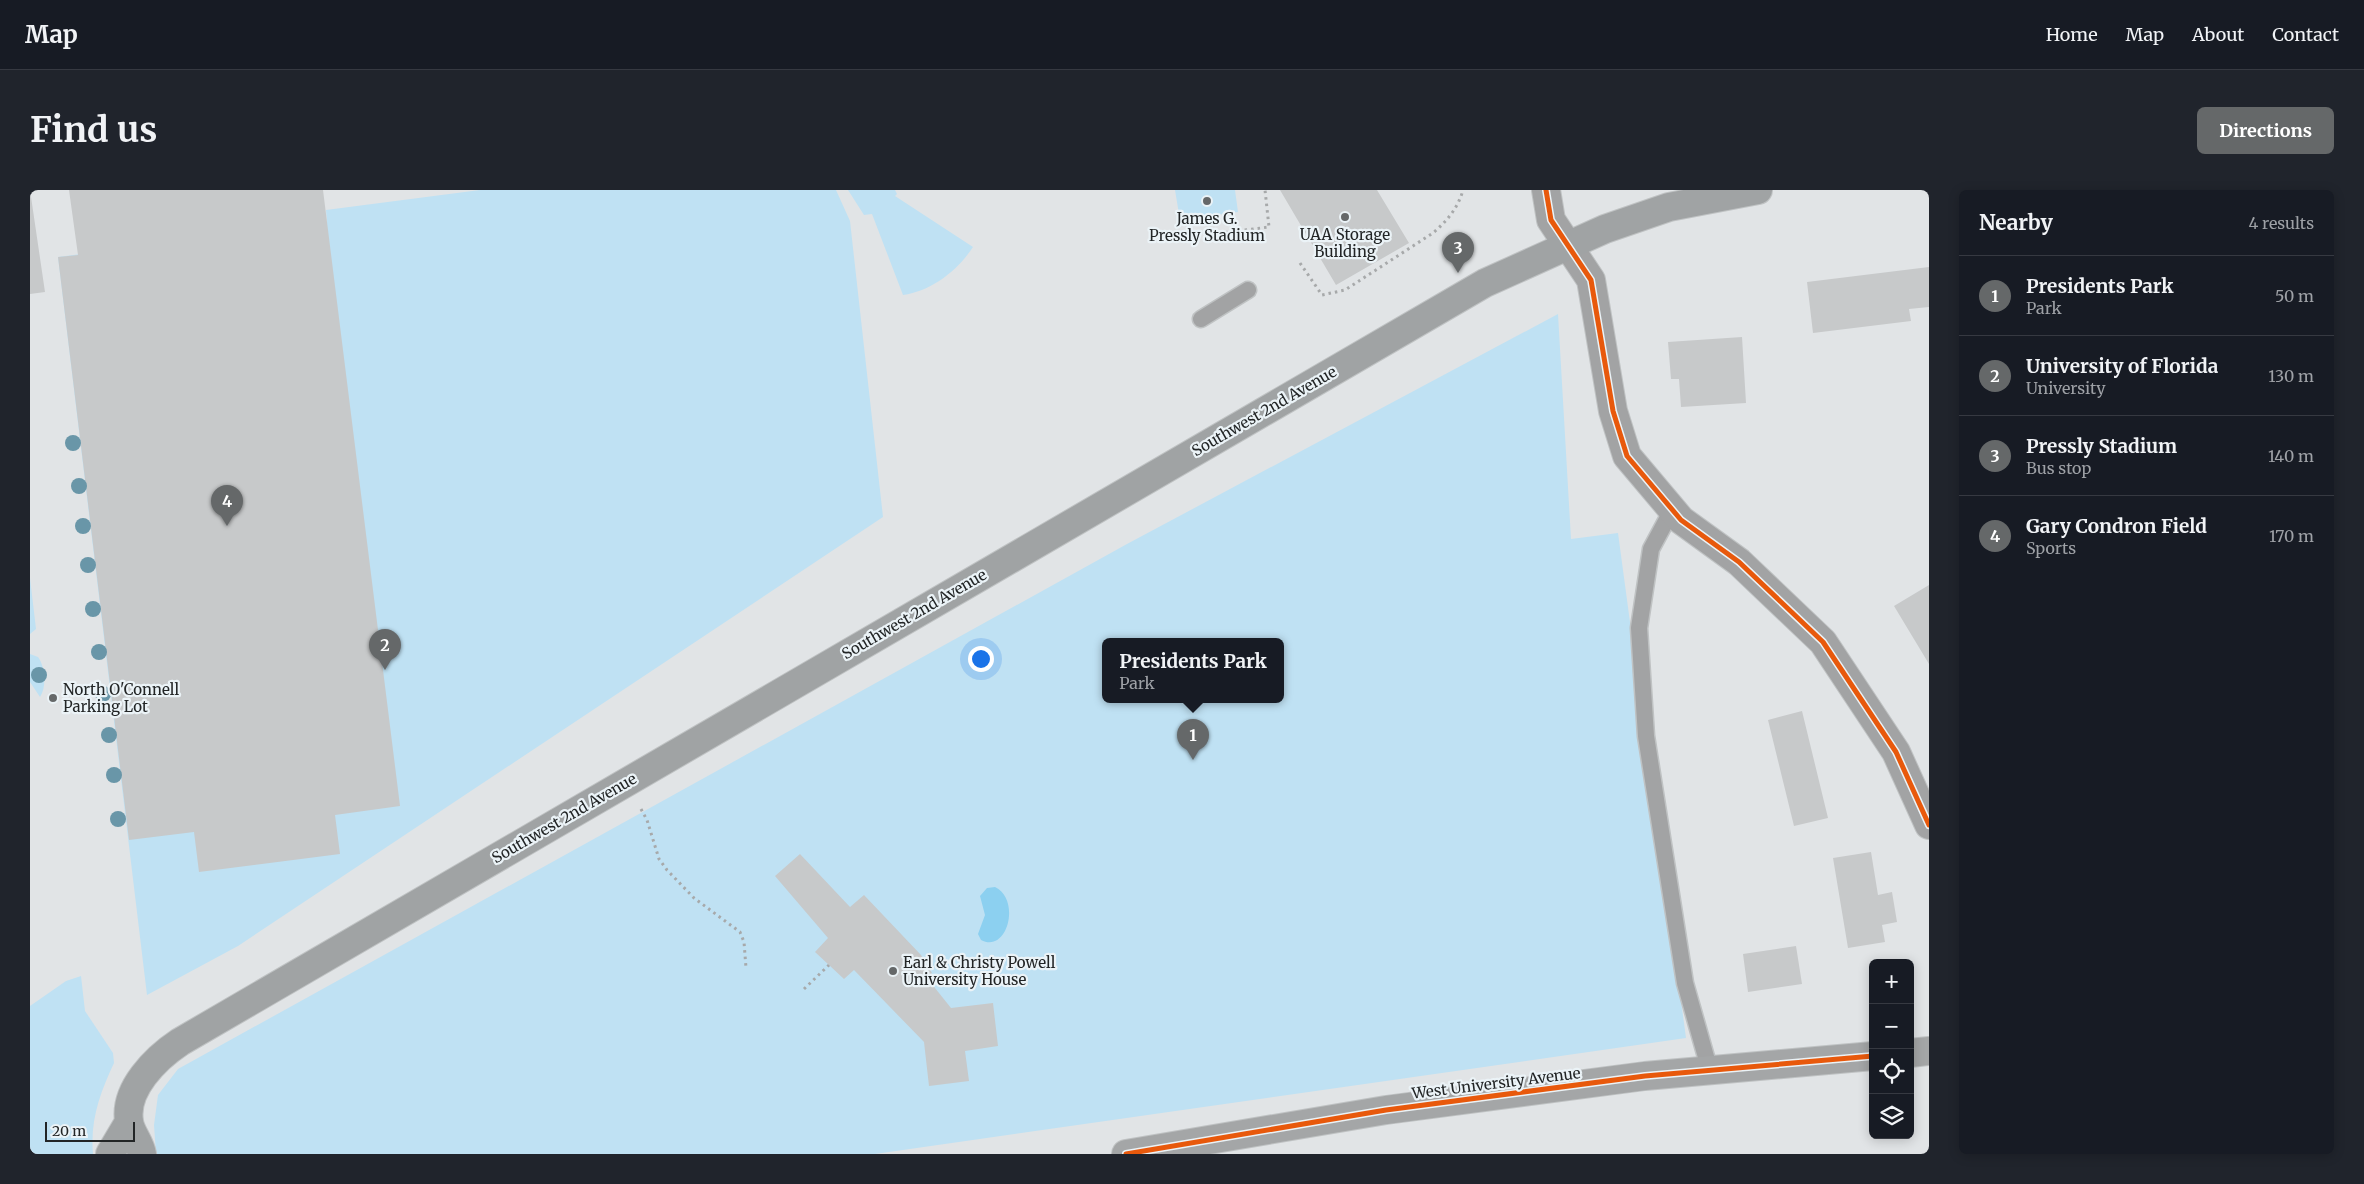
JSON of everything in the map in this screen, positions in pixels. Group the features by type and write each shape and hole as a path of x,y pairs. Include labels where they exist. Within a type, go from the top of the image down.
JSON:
{"main road":[{"name":"Southwest 2nd Avenue","path":"110,1154 129,1122 131,1101 136,1089 158,1060 180,1042 1476,288 1605,229 1669,207 1758,190"},
{"path":"1914,1053 1929,1051"},
{"name":"West University Avenue","path":"1126,1154 1386,1110 1645,1076 1869,1056"},
{"path":"129,1122 142,1154"}],"street":[{"path":"1546,190 1551,220 1591,280 1614,411 1627,456 1681,520 1739,562 1823,642 1896,752 1929,825"}],"lane":[{"path":"1201,319 1248,290"},
{"path":"1672,510 1651,549 1639,628 1646,736 1685,983 1710,1071"}],"path":[{"path":"1206,235 1269,226 1264,190"},
{"path":"1300,262 1322,295 1345,290 1433,233 1446,222 1461,198 1463,190"},
{"path":"636,802 647,820 659,859 667,870 694,898 740,932 744,942 746,968"},
{"path":"804,989 829,965"}],"shaded area":[{"path":"480,190 836,190 850,221 883,517 238,946 147,995 58,257 327,222 326,210"},
{"path":"848,190 895,190 897,194 895,196 973,247 960,264 943,278 924,289 903,295 872,214 864,215"},
{"name":"James G. Pressly Stadium","path":"1175,190 1235,190 1238,212 1180,220"},
{"path":"1558,314 1571,539 1618,533 1686,1038 875,1154 156,1154 154,1125 158,1095 178,1069 1127,544"},
{"path":"30,578 36,629 30,634"},
{"path":"30,654 38,657 44,671 44,688 40,697 30,682"},
{"path":"81,976 85,1011 113,1053 114,1063 97,1107 93,1130 93,1154 30,1154 30,1006 66,981"}],"water":[{"path":"995,887 1003,893 1008,902 1009,913 1004,933 998,939 990,942 981,940 978,934 985,915 980,896 987,888"}],"building":[{"path":"30,190 45,292 30,294"},
{"path":"69,190 323,190 400,806 335,815 340,854 199,872 194,832 129,840 58,257 78,255"},
{"name":"UAA Storage Building","path":"1280,190 1377,190 1409,243 1336,285"},
{"path":"1929,267 1929,307 1909,309 1911,321 1813,333 1807,282"},
{"path":"1742,337 1746,403 1681,407 1679,379 1671,379 1668,342"},
{"path":"1929,585 1929,664 1894,606"},
{"path":"1802,711 1828,818 1794,826 1768,720"},
{"path":"1871,852 1878,895 1892,892 1897,922 1882,925 1885,942 1848,948 1833,858"},
{"name":"Earl & Christy Powell University House","path":"800,854 850,907 864,895 921,955 932,973 927,978 951,1008 993,1003 998,1046 965,1051 969,1081 929,1086 924,1042 854,970 844,979 815,952 828,938 775,876"},
{"path":"1796,946 1802,984 1748,992 1743,954"}],"cycle path":[{"path":"1546,190 1551,220 1591,280 1613,411 1627,456 1681,520 1739,562 1823,642 1896,752 1929,825"},
{"path":"1126,1154 1386,1110 1645,1076 1869,1056"}],"place":[{"name":"James G. Pressly Stadium","path":"1207,201"},
{"name":"UAA Storage Building","path":"1345,217"},
{"name":"Pressly Stadium","path":"1458,273"},
{"name":"Gary Condron Field","path":"227,526"},
{"name":"University of Florida","path":"385,670"},
{"name":"North O'Connell Parking Lot","path":"53,698"},
{"name":"Presidents Park","path":"1193,760"},
{"name":"Earl & Christy Powell University House","path":"893,971"}]}
